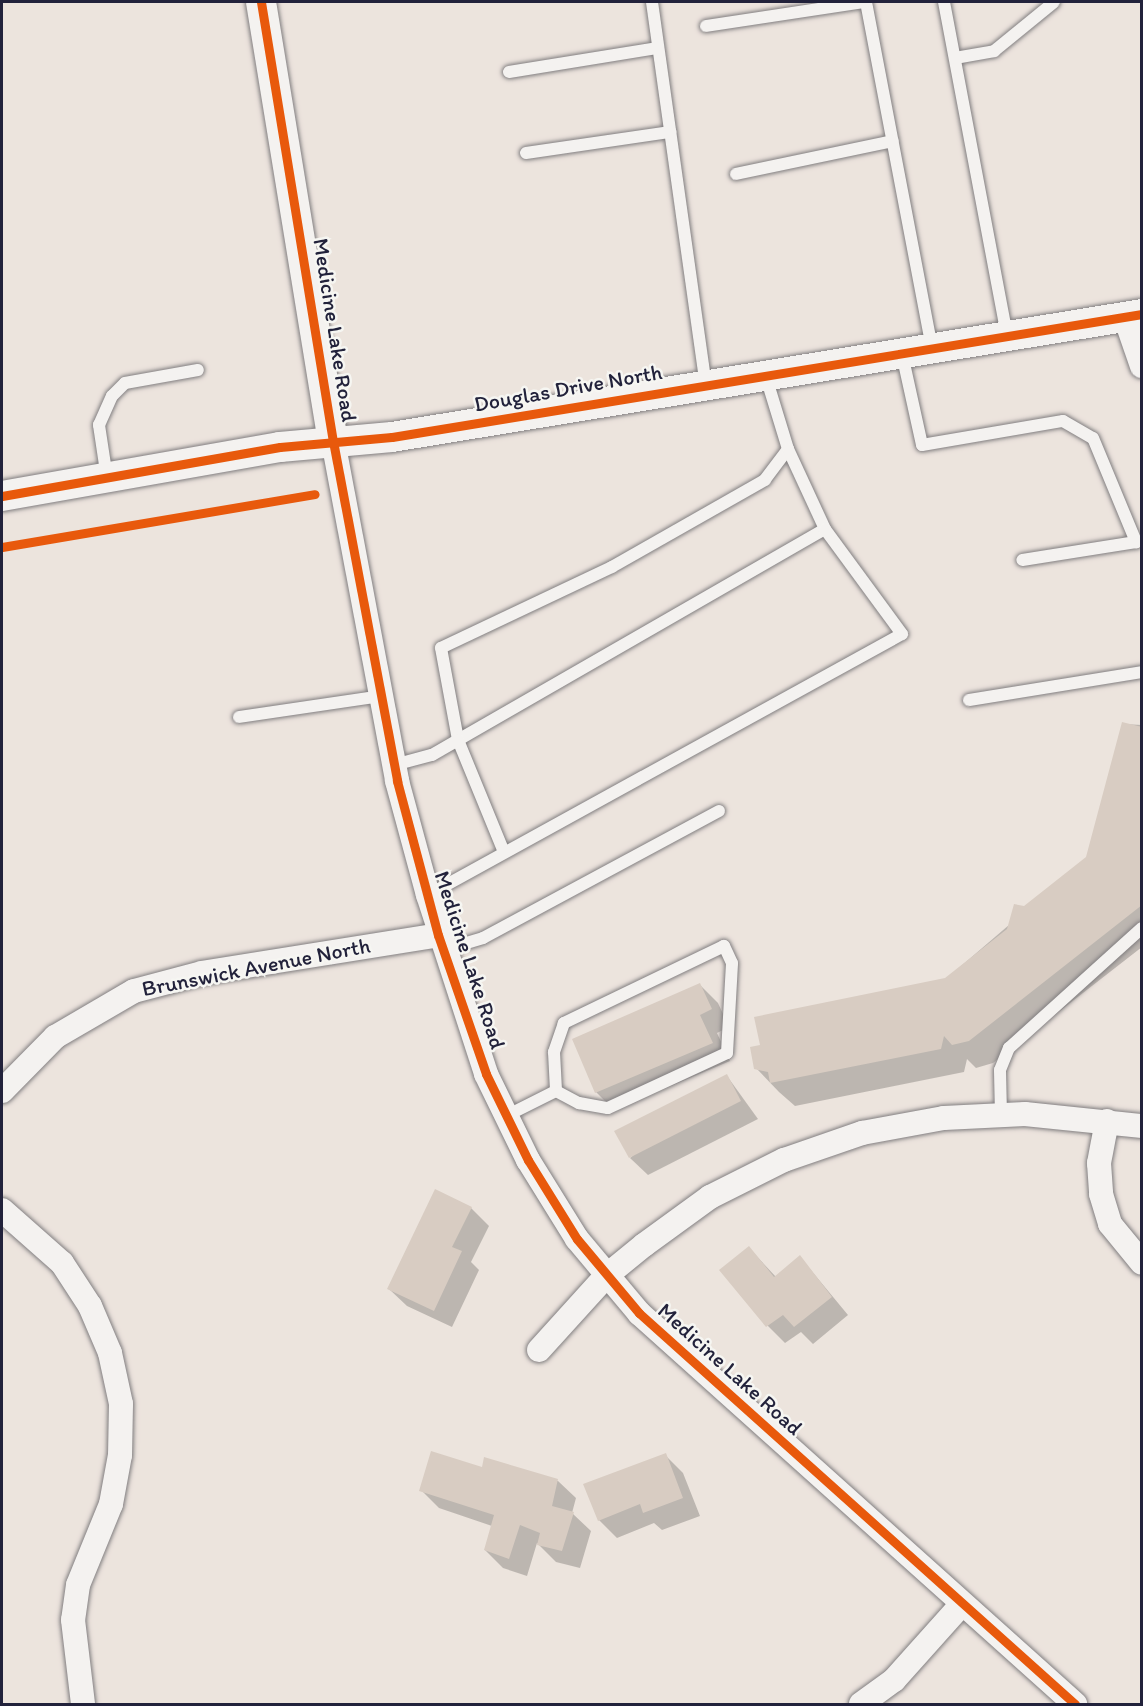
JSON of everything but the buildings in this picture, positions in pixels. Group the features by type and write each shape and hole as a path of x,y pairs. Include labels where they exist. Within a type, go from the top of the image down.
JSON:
{"street":[{"name":"Medicine Lake Road","path":"261,2 333,441 394,765 441,942 506,1116 577,1239 639,1313 1074,1704"},
{"name":"Douglas Drive North","path":"2,496 333,441 392,437 1133,315"},
{"path":"1133,315 1142,366"},
{"name":"Brunswick Avenue North","path":"2,1092 55,1037 134,991 202,973 441,942"},
{"path":"538,1350 606,1276 710,1197 784,1160 862,1133 944,1118 1001,1116 1107,1121 1142,1126"},
{"path":"1107,1121 1099,1162 1101,1194 1110,1224 1142,1263"},
{"path":"2,1210 62,1263 90,1306 110,1353 121,1404 120,1455 111,1504 78,1585 73,1620 83,1704"},
{"path":"861,1704 894,1680 962,1604"}],"lane":[{"path":"652,2 706,385"},
{"path":"706,26 865,2 932,348"},
{"path":"944,2 1007,336"},
{"path":"955,58 994,51 1054,2"},
{"path":"509,72 658,48"},
{"path":"526,153 670,132"},
{"path":"736,174 893,141"},
{"path":"902,353 922,445 1063,421 1093,438 1139,541 1022,560"},
{"path":"107,478 99,425 112,396 125,383 198,370"},
{"path":"428,895 902,634 825,529 788,449 766,376"},
{"path":"504,852 458,740 441,648 612,567 765,480 788,449"},
{"path":"394,765 432,755 825,529"},
{"path":"969,700 1142,672"},
{"path":"239,717 381,696"},
{"path":"441,942 483,938 719,811"},
{"path":"1001,1116 1000,1070 1010,1048 1142,928"},
{"path":"724,946 732,963 727,1053 608,1108 579,1103 556,1091 554,1052 564,1023 724,946"},
{"path":"506,1116 556,1091"}],"cycle path":[{"path":"261,2 333,441 397,781 438,935 486,1074 528,1160 577,1239 639,1313 1075,1704"},
{"path":"2,496 280,447 392,437 1142,314"},
{"path":"2,547 315,494"}]}
